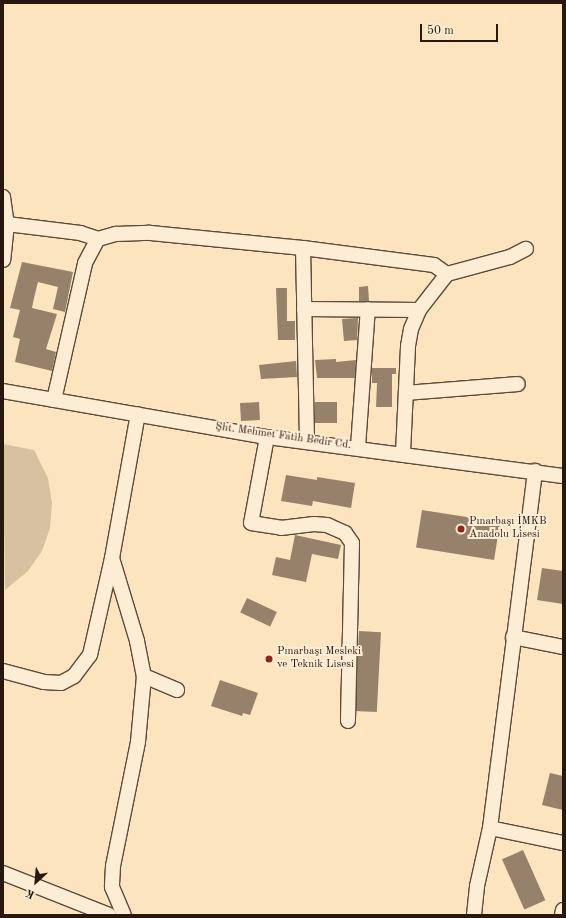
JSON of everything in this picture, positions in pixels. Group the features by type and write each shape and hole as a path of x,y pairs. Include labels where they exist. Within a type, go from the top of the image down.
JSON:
{"street":[{"path":"3,197 7,224 3,260"},
{"path":"7,224 80,233 98,238 116,234 150,233 303,248 434,264 446,274"},
{"path":"54,400 85,263 98,238"},
{"path":"303,248 307,442"},
{"path":"404,453 408,346 411,329 419,310 446,274 510,257 526,249"},
{"path":"304,308 419,310"},
{"path":"358,447 368,309"},
{"path":"406,393 518,384"},
{"name":"Şht. Mehmet Fatih Bedir Cd.","path":"3,391 267,437 404,453 563,476"},
{"path":"3,671 44,682 61,683 74,676 90,655 96,636 112,558 138,414"},
{"path":"267,437 251,524 281,528 314,524 327,525 345,532 352,543 348,720"},
{"path":"474,915 477,886 490,828 535,471"},
{"path":"112,558 137,641 144,676 138,742 113,866 112,887 124,915"},
{"path":"513,637 563,647"},
{"path":"144,676 177,690"},
{"path":"490,828 563,843"},
{"path":"3,873 109,915"},
{"path":"562,915 563,910"}],"shaded area":[{"path":"3,444 34,450 48,478 52,503 50,528 42,551 28,571 5,590"}],"building":[{"path":"22,262 73,272 65,312 53,309 58,287 38,282 34,298 32,308 57,314 46,349 56,352 52,371 15,362 20,339 13,337 20,310 10,308"},
{"path":"368,286 369,301 359,301 359,287"},
{"path":"276,288 287,288 287,321 295,321 295,340 278,340"},
{"path":"358,318 357,340 344,341 342,319"},
{"path":"336,359 336,362 356,360 355,378 317,378 315,360"},
{"path":"296,361 297,377 261,379 259,365"},
{"path":"372,368 396,368 396,374 392,374 392,407 376,407 377,383 372,383"},
{"path":"259,402 260,420 241,421 240,403"},
{"path":"315,402 337,402 337,423 315,423"},
{"path":"286,475 317,480 317,477 355,483 351,508 313,501 312,506 281,501"},
{"path":"422,510 500,522 494,560 416,548"},
{"path":"295,535 341,545 338,559 312,554 306,582 272,575 276,557 290,560"},
{"path":"542,568 563,571 563,604 537,600"},
{"path":"247,598 277,612 270,626 240,613"},
{"path":"359,631 381,632 377,712 355,711"},
{"path":"220,680 258,693 250,715 243,713 242,716 211,706"},
{"path":"550,773 563,776 563,810 542,805"},
{"path":"523,850 545,900 524,910 502,859"}],"place":[{"name":"Pınarbaşı İMKB Anadolu Lisesi","path":"461,529"},
{"name":"Pınarbaşı Mesleki ve Teknik Lisesi","path":"269,659"}]}
